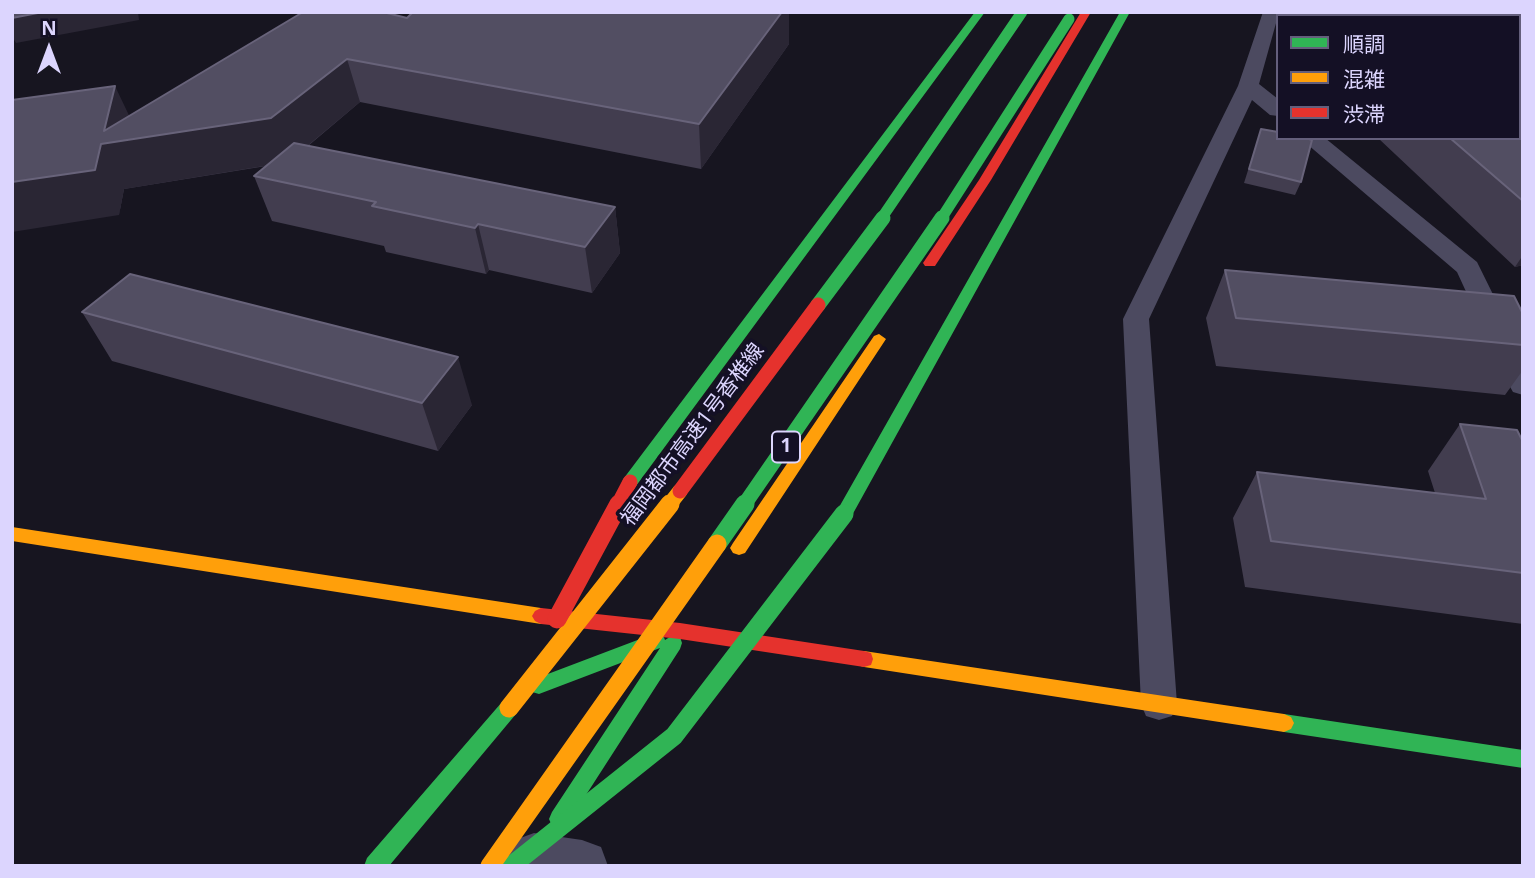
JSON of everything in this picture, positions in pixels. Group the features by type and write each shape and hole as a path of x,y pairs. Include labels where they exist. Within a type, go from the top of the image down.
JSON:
{"main road":[{"path":"509,708 630,482 980,12"},
{"name":"福岡都市高速1号香椎線","path":"375,866 509,708 693,474 889,209 1022,12"},
{"path":"439,816 586,623 917,175 1031,12"},
{"name":"1","path":"529,864 857,345 1073,12"},
{"path":"729,564 985,180 1086,12"},
{"path":"529,864 674,736 844,514 1125,12"},
{"path":"12,534 586,623 680,631 1523,760"},
{"path":"660,596 709,578"},
{"path":"586,623 623,610"},
{"path":"529,864 694,612"},
{"path":"539,686 680,631"}],"lane":[{"path":"1159,704 1136,319 1248,86 1272,12"},
{"path":"1248,86 1276,108"},
{"path":"1313,140 1468,268 1523,385"}],"building":[{"path":"12,12 43,12 12,18"},
{"path":"303,12 383,12 407,18 413,12 782,12 699,124 347,59 271,118 101,144 95,170 12,182 12,100 115,86 104,131"},
{"path":"1521,20 1523,23 1521,80"},
{"path":"1521,92 1523,93 1523,201 1452,140 1521,140"},
{"path":"1261,129 1276,132 1276,140 1312,140 1301,182 1249,169"},
{"path":"294,143 615,207 585,247 478,224 475,228 372,206 376,202 254,176"},
{"path":"1225,270 1514,296 1523,314 1523,345 1236,318"},
{"path":"130,274 458,357 422,403 82,312"},
{"path":"1460,424 1517,430 1523,442 1523,573 1271,541 1257,472 1486,499"}],"traffic: fast":[{"path":"630,482 980,12"},
{"path":"818,305 889,209 1022,12"},
{"path":"844,514 1125,12"},
{"path":"717,544 947,211 1069,19"},
{"path":"511,866 674,736 844,514"},
{"path":"539,686 656,641"},
{"path":"559,819 673,643"},
{"path":"375,866 509,708"},
{"path":"1284,723 1523,759"}],"traffic: slow":[{"path":"739,548 879,339"},
{"path":"509,708 680,491"},
{"path":"12,534 541,616"},
{"path":"490,866 717,544"},
{"path":"864,659 1284,723"}],"traffic: jam":[{"path":"930,263 985,180 1086,12"},
{"path":"680,491 818,305"},
{"path":"557,619 630,482"},
{"path":"541,616 680,631 864,659"}]}
